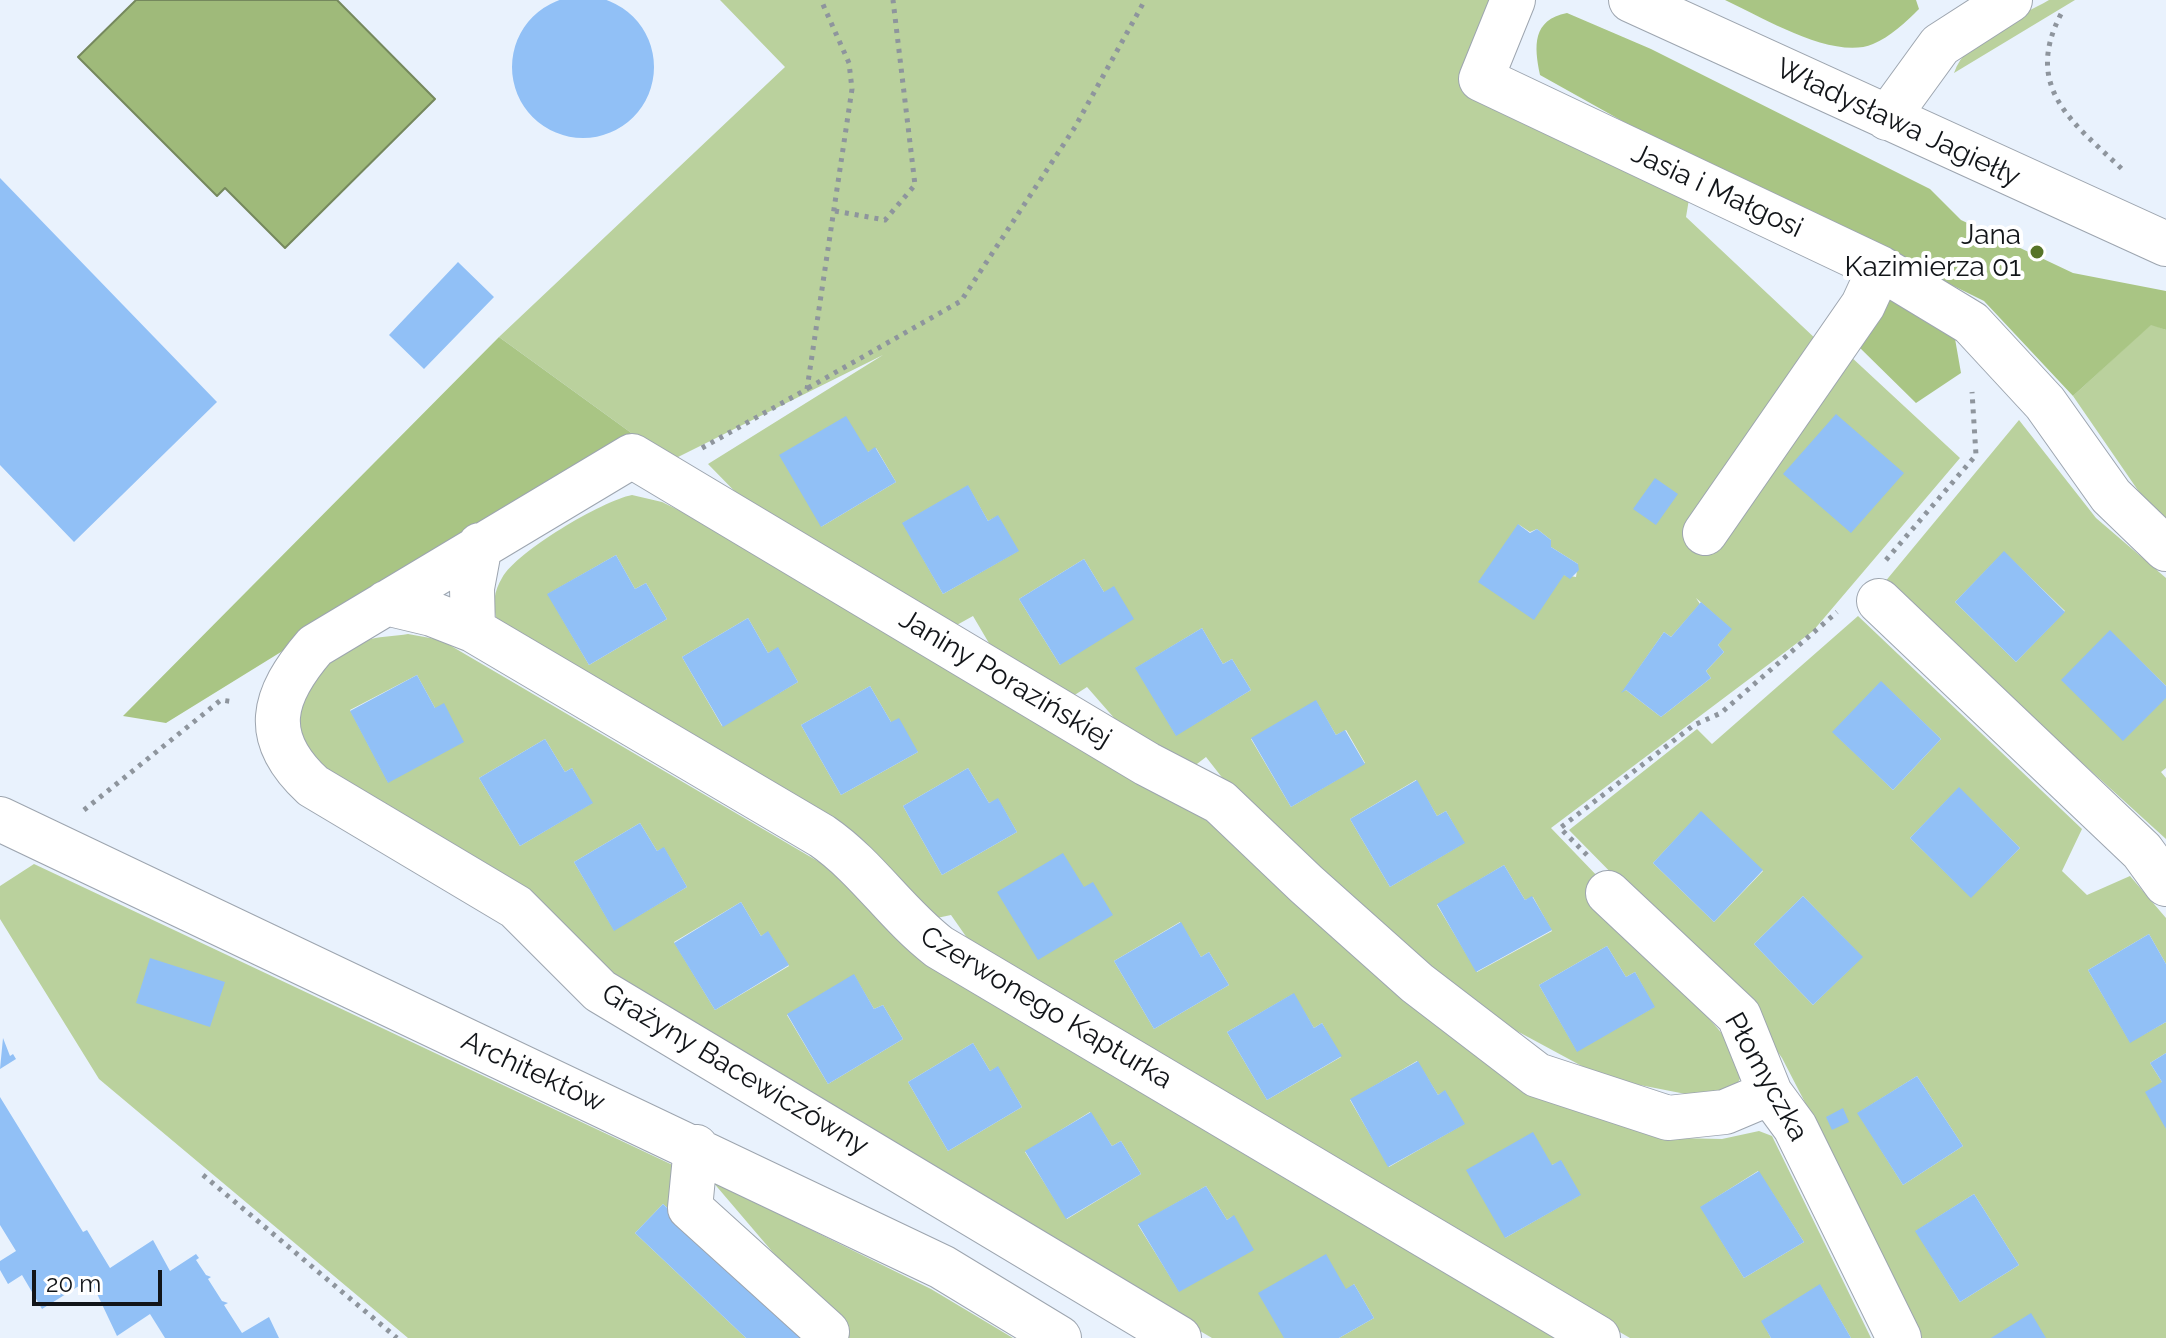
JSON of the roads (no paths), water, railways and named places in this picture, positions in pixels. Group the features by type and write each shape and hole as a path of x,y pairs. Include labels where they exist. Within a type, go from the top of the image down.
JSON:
{"street":[{"name":"Jasia i Małgosi","path":"1513,0 1481,79 1880,268 1971,323 2045,403 2111,496 2166,549"},
{"name":"Władysława Jagiełły","path":"1631,0 2166,244"},
{"path":"1887,118 1940,45 1957,12 2010,0"},
{"path":"1705,533 1863,305 1880,268"},
{"name":"Janiny Porazińskiej","path":"279,725 291,673 315,646 632,456 1147,764 1220,802 1417,983 1537,1075 1668,1118 1725,1112 1770,1093"},
{"path":"473,630 472,588 480,545"},
{"path":"1871,594 2142,851 2166,884"},
{"name":"Czerwonego Kapturka","path":"386,603 432,614 473,630 822,836 845,851 909,924 939,947 1598,1338"},
{"name":"Grażyny Bacewiczówny","path":"279,725 289,761 313,786 516,907 600,991 1179,1338"},
{"name":"Architektów","path":"0,819 696,1147 942,1267 1059,1338"},
{"name":"Płomyczka","path":"1608,893 1739,1016 1770,1093 1795,1127 1899,1338"},
{"path":"696,1147 690,1208 827,1332"}],"place":[{"name":"Jana Kazimierza 01","path":"2037,252"}]}
